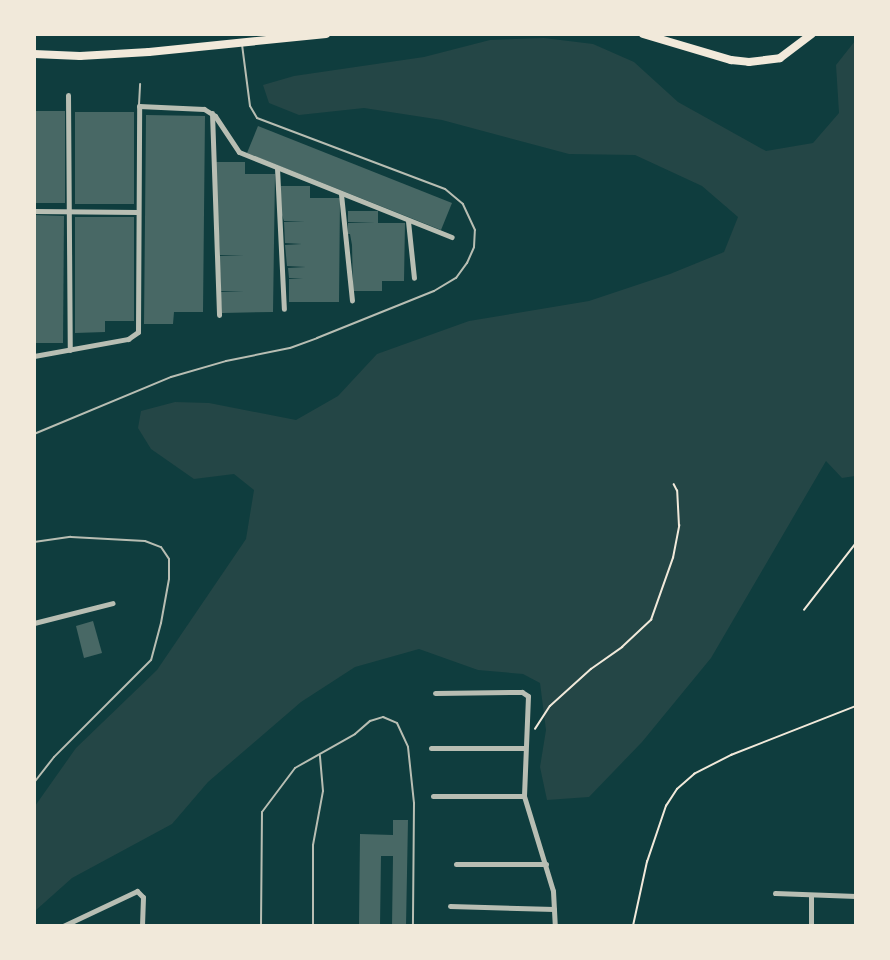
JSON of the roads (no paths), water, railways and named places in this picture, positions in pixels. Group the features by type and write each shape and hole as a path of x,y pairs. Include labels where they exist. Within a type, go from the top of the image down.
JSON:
{"main road":[{"path":"34,54 80,56 242,44 326,34"},
{"path":"643,34 731,60 749,62 780,58 812,34"}],"street":[{"path":"68,94 70,350"},
{"path":"34,356 128,339 137,334 139,106 197,107 212,113 239,152 452,237"},
{"path":"212,113 219,315"},
{"path":"277,168 284,309"},
{"path":"341,194 351,300"},
{"path":"34,211 138,212"},
{"path":"408,220 414,278"},
{"path":"34,623 113,603"},
{"path":"435,693 522,692 528,696 524,748 524,796 553,891 555,926"},
{"path":"432,748 524,748"},
{"path":"433,796 524,796"},
{"path":"456,864 546,864"},
{"path":"63,926 137,891 143,897 142,926"},
{"path":"775,893 855,896"},
{"path":"811,895 811,926"},
{"path":"450,906 554,909"}],"lane":[{"path":"34,434 171,377 226,361 290,348 327,334 434,291 456,278 467,263 474,247 475,230 463,204 445,189 257,118 250,106 242,44"},
{"path":"139,106 140,84"},
{"path":"34,542 71,537 145,541 161,547 169,559 169,579 151,660 54,757 34,783"},
{"path":"261,926 262,812 295,768 320,755 370,721 383,717 397,723 408,747 414,803 413,926"},
{"path":"313,926 313,845 323,790 320,755"}]}
